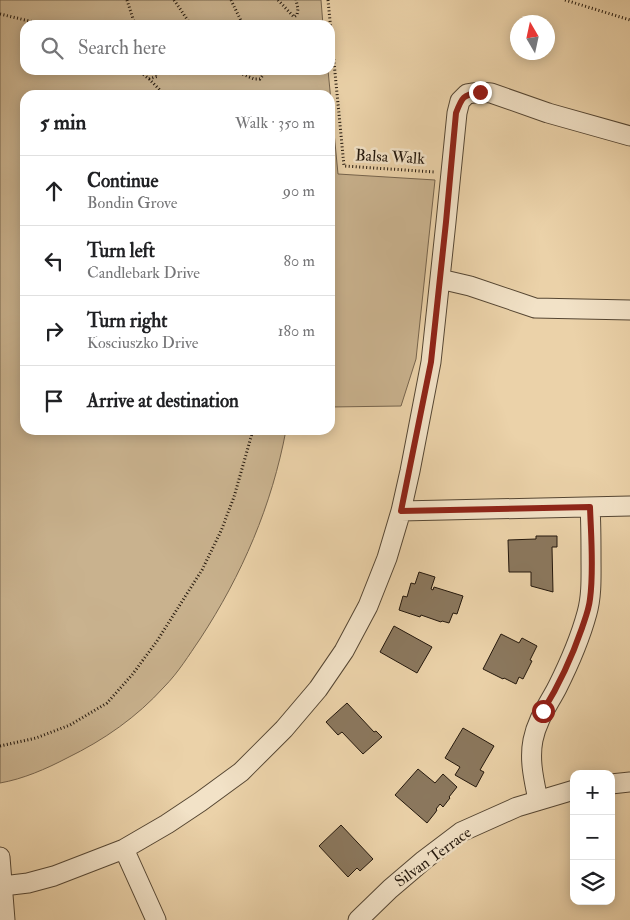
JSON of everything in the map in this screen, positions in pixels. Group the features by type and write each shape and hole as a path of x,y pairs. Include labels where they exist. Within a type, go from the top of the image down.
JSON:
{"street":[{"path":"2,886 28,883 54,876 124,849 200,802 241,772 284,729 318,689 344,651 368,606 387,558 401,511 431,362 456,113 460,101 468,94 480,92 491,94 548,113 630,136"},
{"path":"440,280 470,286 535,308 630,310"},
{"path":"401,511 630,506"},
{"path":"538,800 532,763 533,740 543,711 556,689 579,638 590,601 592,577 590,507"},
{"path":"615,784 630,782"},
{"name":"Silvan Terrace","path":"358,920 390,889 461,832 517,807 570,791"},
{"path":"124,849 156,920"},
{"path":"0,857 5,920"}],"path":[{"path":"127,0 133,20"},
{"path":"174,0 188,20"},
{"path":"231,0 241,20"},
{"path":"278,0 294,16 297,15 298,9 296,0"},
{"name":"Balsa Walk","path":"328,0 330,20"},
{"path":"565,0 630,20"},
{"path":"0,14 25,20"},
{"name":"Balsa Walk","path":"335,73 344,166 451,173"},
{"path":"144,75 160,90"},
{"path":"149,79 158,75"},
{"path":"245,75 254,79 260,79 263,75"},
{"path":"0,746 36,738 70,725 107,703 132,675 158,641 205,562 221,531 234,497 252,435"}],"shaded area":[{"path":"0,0 321,0 323,20 20,20 20,75 328,75 330,90 20,90 20,435 285,435 273,485 242,565 215,615 174,676 143,708 94,744 43,770 0,783"},
{"path":"335,143 338,174 435,180 416,359 401,406 335,407"}],"building":[{"path":"536,536 557,536 557,547 552,547 553,592 531,586 531,572 509,572 508,540 536,539"},
{"path":"419,572 435,577 431,589 433,590 434,587 463,596 457,614 453,613 449,623 399,610 403,596 407,597 411,583 415,584"},
{"path":"394,626 432,647 417,673 380,652"},
{"path":"501,634 519,643 522,638 537,646 523,679 519,677 516,684 483,669"},
{"path":"347,703 374,732 376,731 382,737 363,754 342,732 338,735 326,722"},
{"path":"463,728 494,746 480,770 484,772 476,787 455,775 460,767 445,758"},
{"path":"418,769 435,783 443,774 457,787 443,807 440,804 427,823 395,795"},
{"path":"341,825 373,859 360,871 357,868 348,877 319,846"}],"route":[{"path":"480,92 468,94 460,101 456,113 431,362 401,511 590,507 592,577 590,601 579,638 556,689 543,711"}]}
